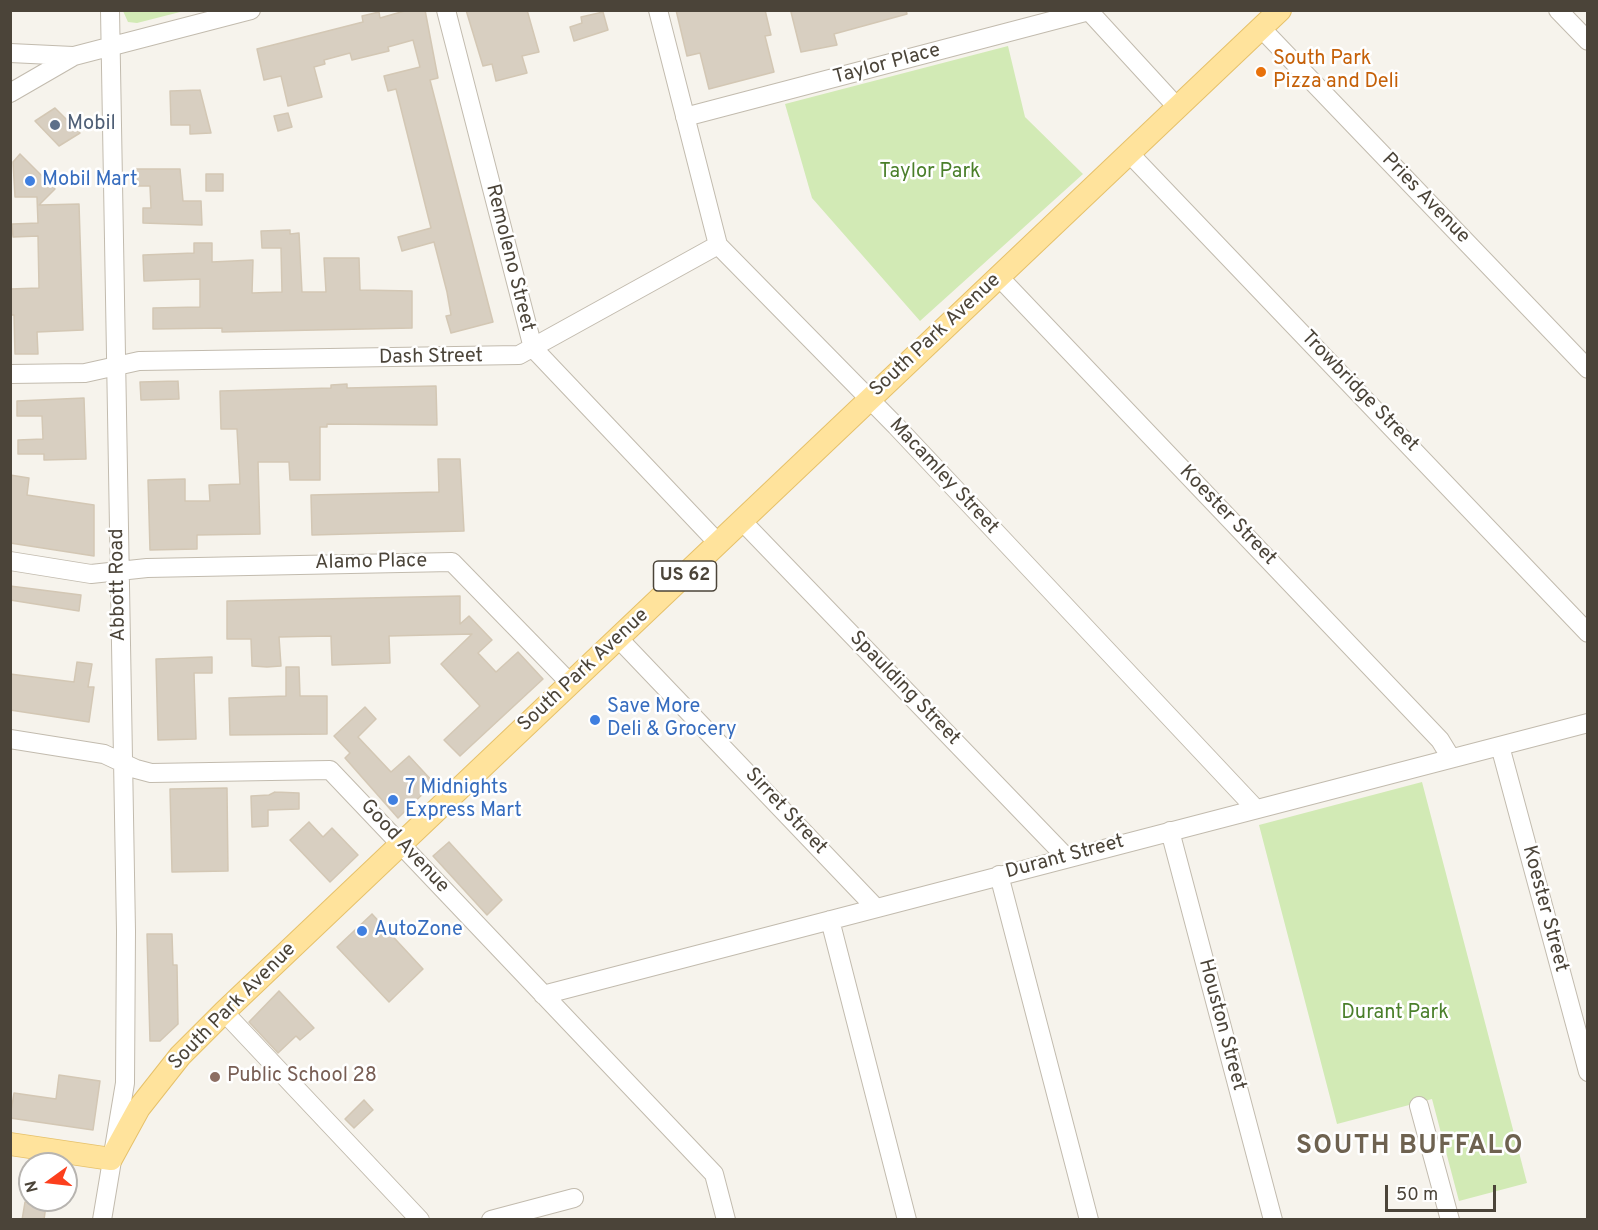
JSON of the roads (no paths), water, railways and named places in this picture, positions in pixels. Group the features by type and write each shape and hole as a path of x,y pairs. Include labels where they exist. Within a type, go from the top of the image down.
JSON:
{"main road":[{"name":"South Park Avenue","path":"111,1159 146,1100 180,1056 224,1012 1280,10"},
{"path":"10,1143 111,1159"}],"street":[{"name":"Abbott Road","path":"110,10 126,931 125,1083 111,1159"},
{"path":"10,93 74,56 251,10"},
{"name":"Remoleno Street","path":"446,10 532,348 718,544"},
{"name":"Macamley Street","path":"658,10 718,245 869,399 1256,809"},
{"path":"1558,10 1587,41"},
{"path":"1089,11 1177,107"},
{"name":"Taylor Place","path":"685,117 1089,11"},
{"name":"Pries Avenue","path":"1261,28 1587,369"},
{"path":"10,54 74,56"},
{"name":"Trowbridge Street","path":"1129,153 1587,633"},
{"name":"Dash Street","path":"10,374 85,373 139,361 519,355 718,245"},
{"name":"Koester Street","path":"999,277 1432,731 1451,758"},
{"name":"Spaulding Street","path":"742,521 1066,857"},
{"name":"Alamo Place","path":"10,561 91,574 147,568 452,562 571,684"},
{"name":"Sirret Street","path":"618,639 876,908"},
{"name":"Durant Street","path":"543,995 1587,723"},
{"name":"Good Avenue","path":"10,740 104,754 136,769 151,773 330,770 714,1174 726,1220"},
{"name":"Koester Street","path":"1500,746 1587,1072"},
{"name":"Houston Street","path":"1170,831 1273,1220"},
{"path":"999,875 1089,1220"},
{"path":"830,920 907,1220"},
{"path":"224,1012 420,1220"},
{"path":"1419,1106 1450,1220"},
{"name":"South Park Avenue","path":"102,1220 111,1159"},
{"path":"490,1220 574,1198"}],"place":[{"name":"South Park Pizza and Deli","path":"1261,72"},
{"name":"Mobil","path":"55,125"},
{"name":"Mobil Mart","path":"30,181"},
{"name":"Save More Deli & Grocery","path":"595,720"},
{"name":"7 Midnights Express Mart","path":"393,800"},
{"name":"AutoZone","path":"362,931"},
{"name":"Public School 28","path":"215,1077"}],"district":[{"name":"SOUTH BUFFALO","path":"1410,1148"}],"park label":[{"name":"Taylor Park","path":"930,173"},
{"name":"Durant Park","path":"1395,1014"}]}
